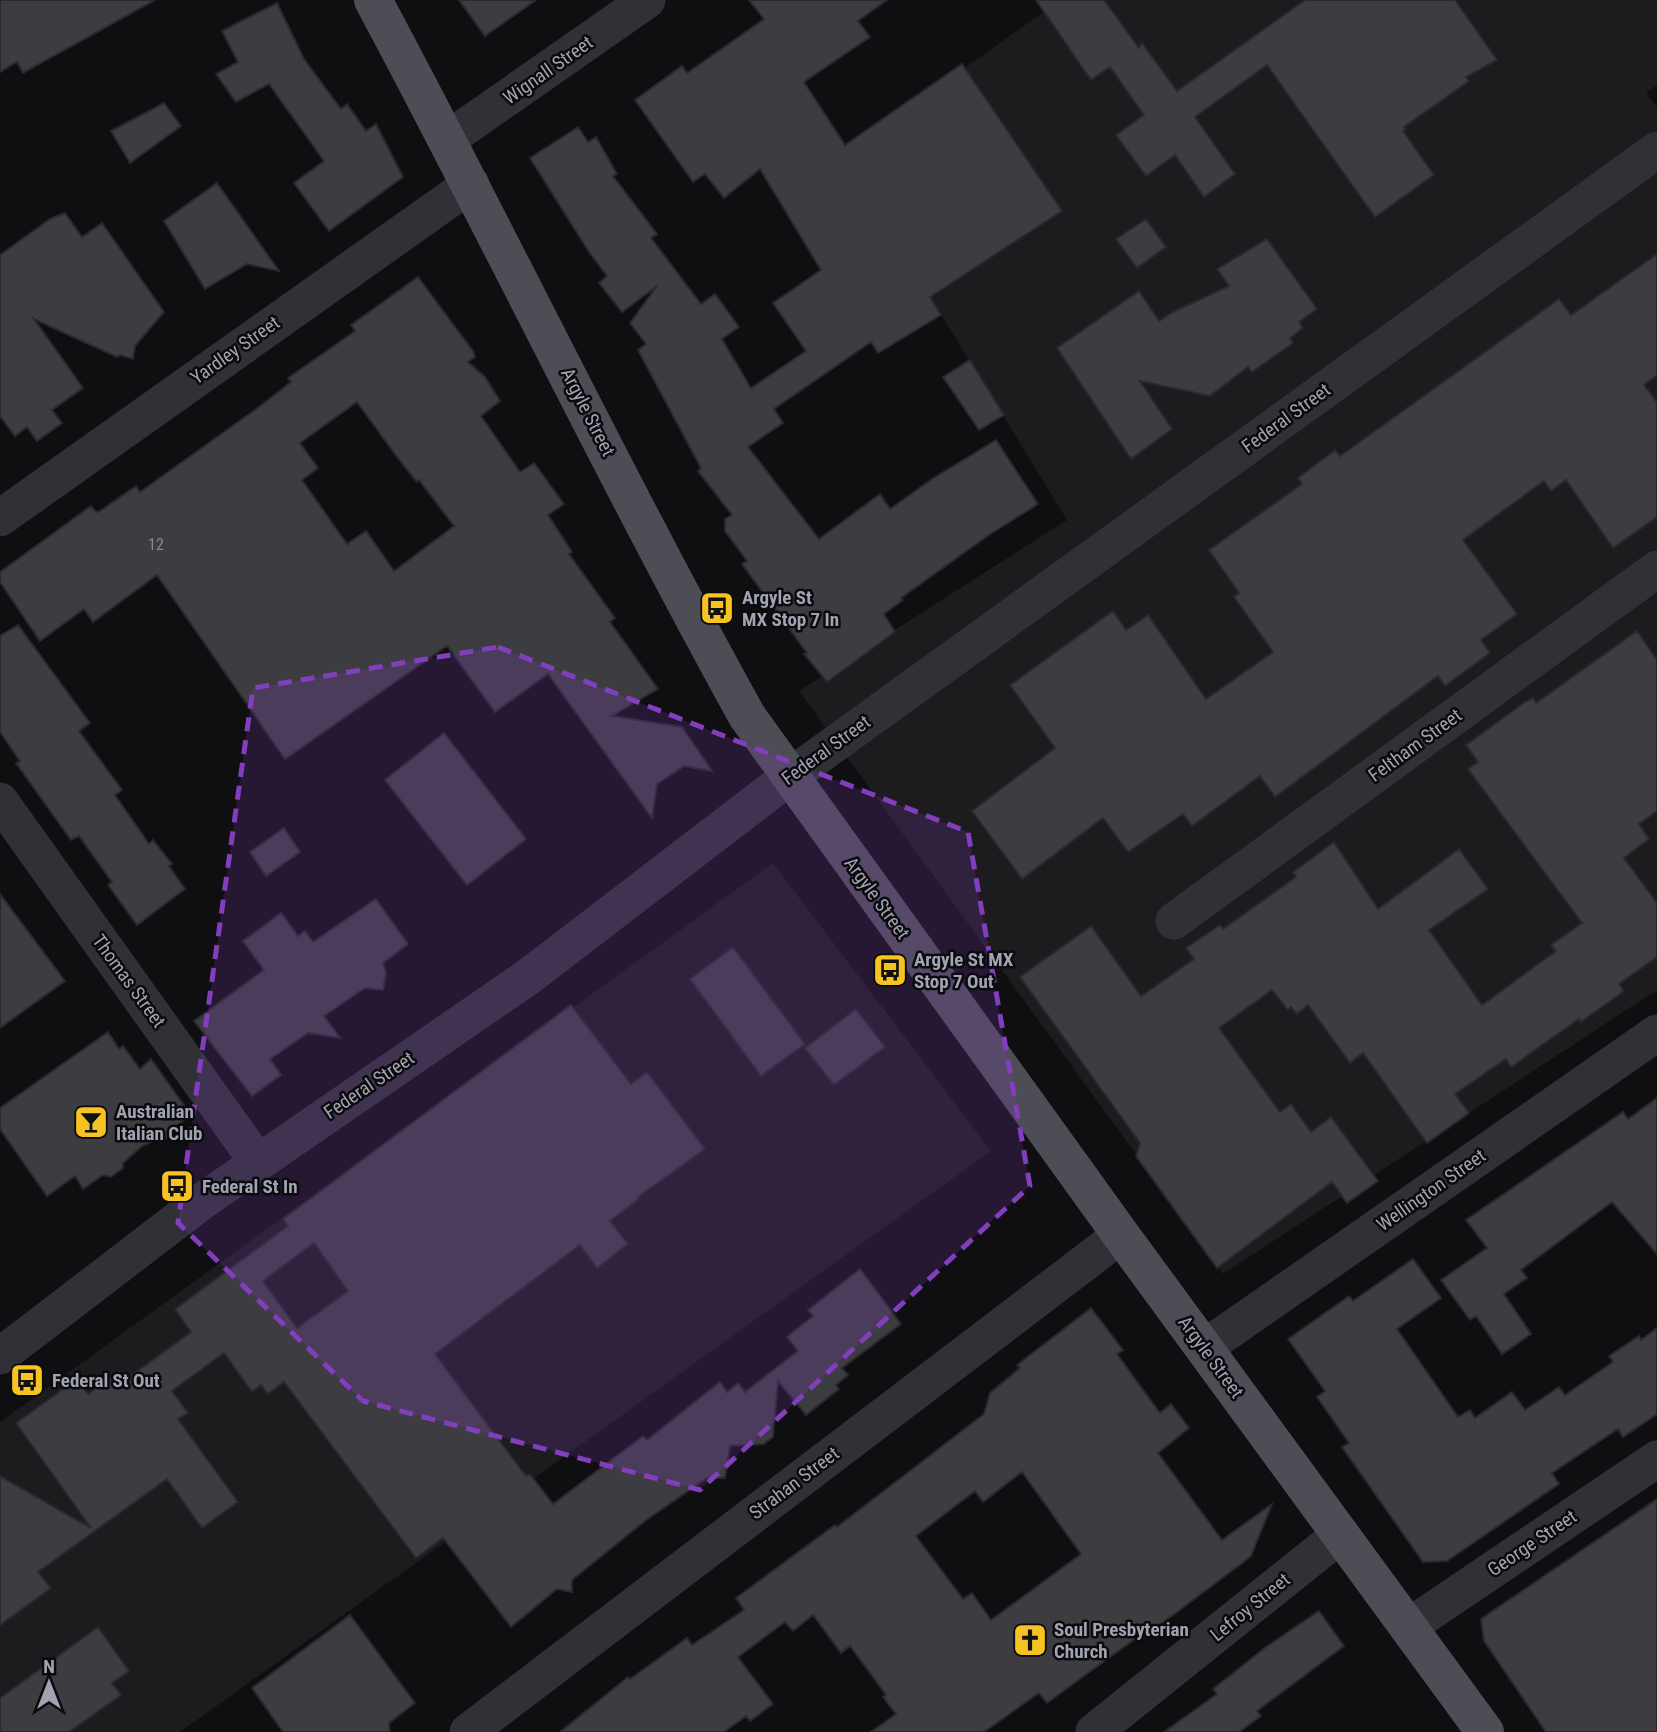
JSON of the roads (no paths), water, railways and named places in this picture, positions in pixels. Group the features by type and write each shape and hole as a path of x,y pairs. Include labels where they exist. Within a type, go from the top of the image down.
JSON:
{"main road":[{"name":"Argyle Street","path":"373,0 448,139 702,634 747,716 1485,1732"}],"street":[{"name":"Wignall Street","path":"448,139 647,0"},
{"name":"Federal Street","path":"0,1356 257,1161 528,976 789,777 1657,150"},
{"name":"Yardley Street","path":"0,518 471,184"},
{"name":"Feltham Street","path":"1174,921 1657,569"},
{"name":"Thomas Street","path":"0,802 257,1161"},
{"name":"Wellington Street","path":"1204,1348 1657,1032"},
{"name":"Strahan Street","path":"468,1732 1122,1235"},
{"name":"George Street","path":"1408,1627 1657,1459"},
{"name":"Lefroy Street","path":"1094,1732 1341,1534"}],"place":[{"name":"Argyle St MX Stop 7 In","path":"717,608"},
{"name":"Argyle St MX Stop 7 Out","path":"890,970"},
{"name":"Australian Italian Club","path":"91,1122"},
{"name":"Federal St In","path":"177,1186"},
{"name":"Federal St Out","path":"27,1380"},
{"name":"Soul Presbyterian Church","path":"1030,1640"}]}
